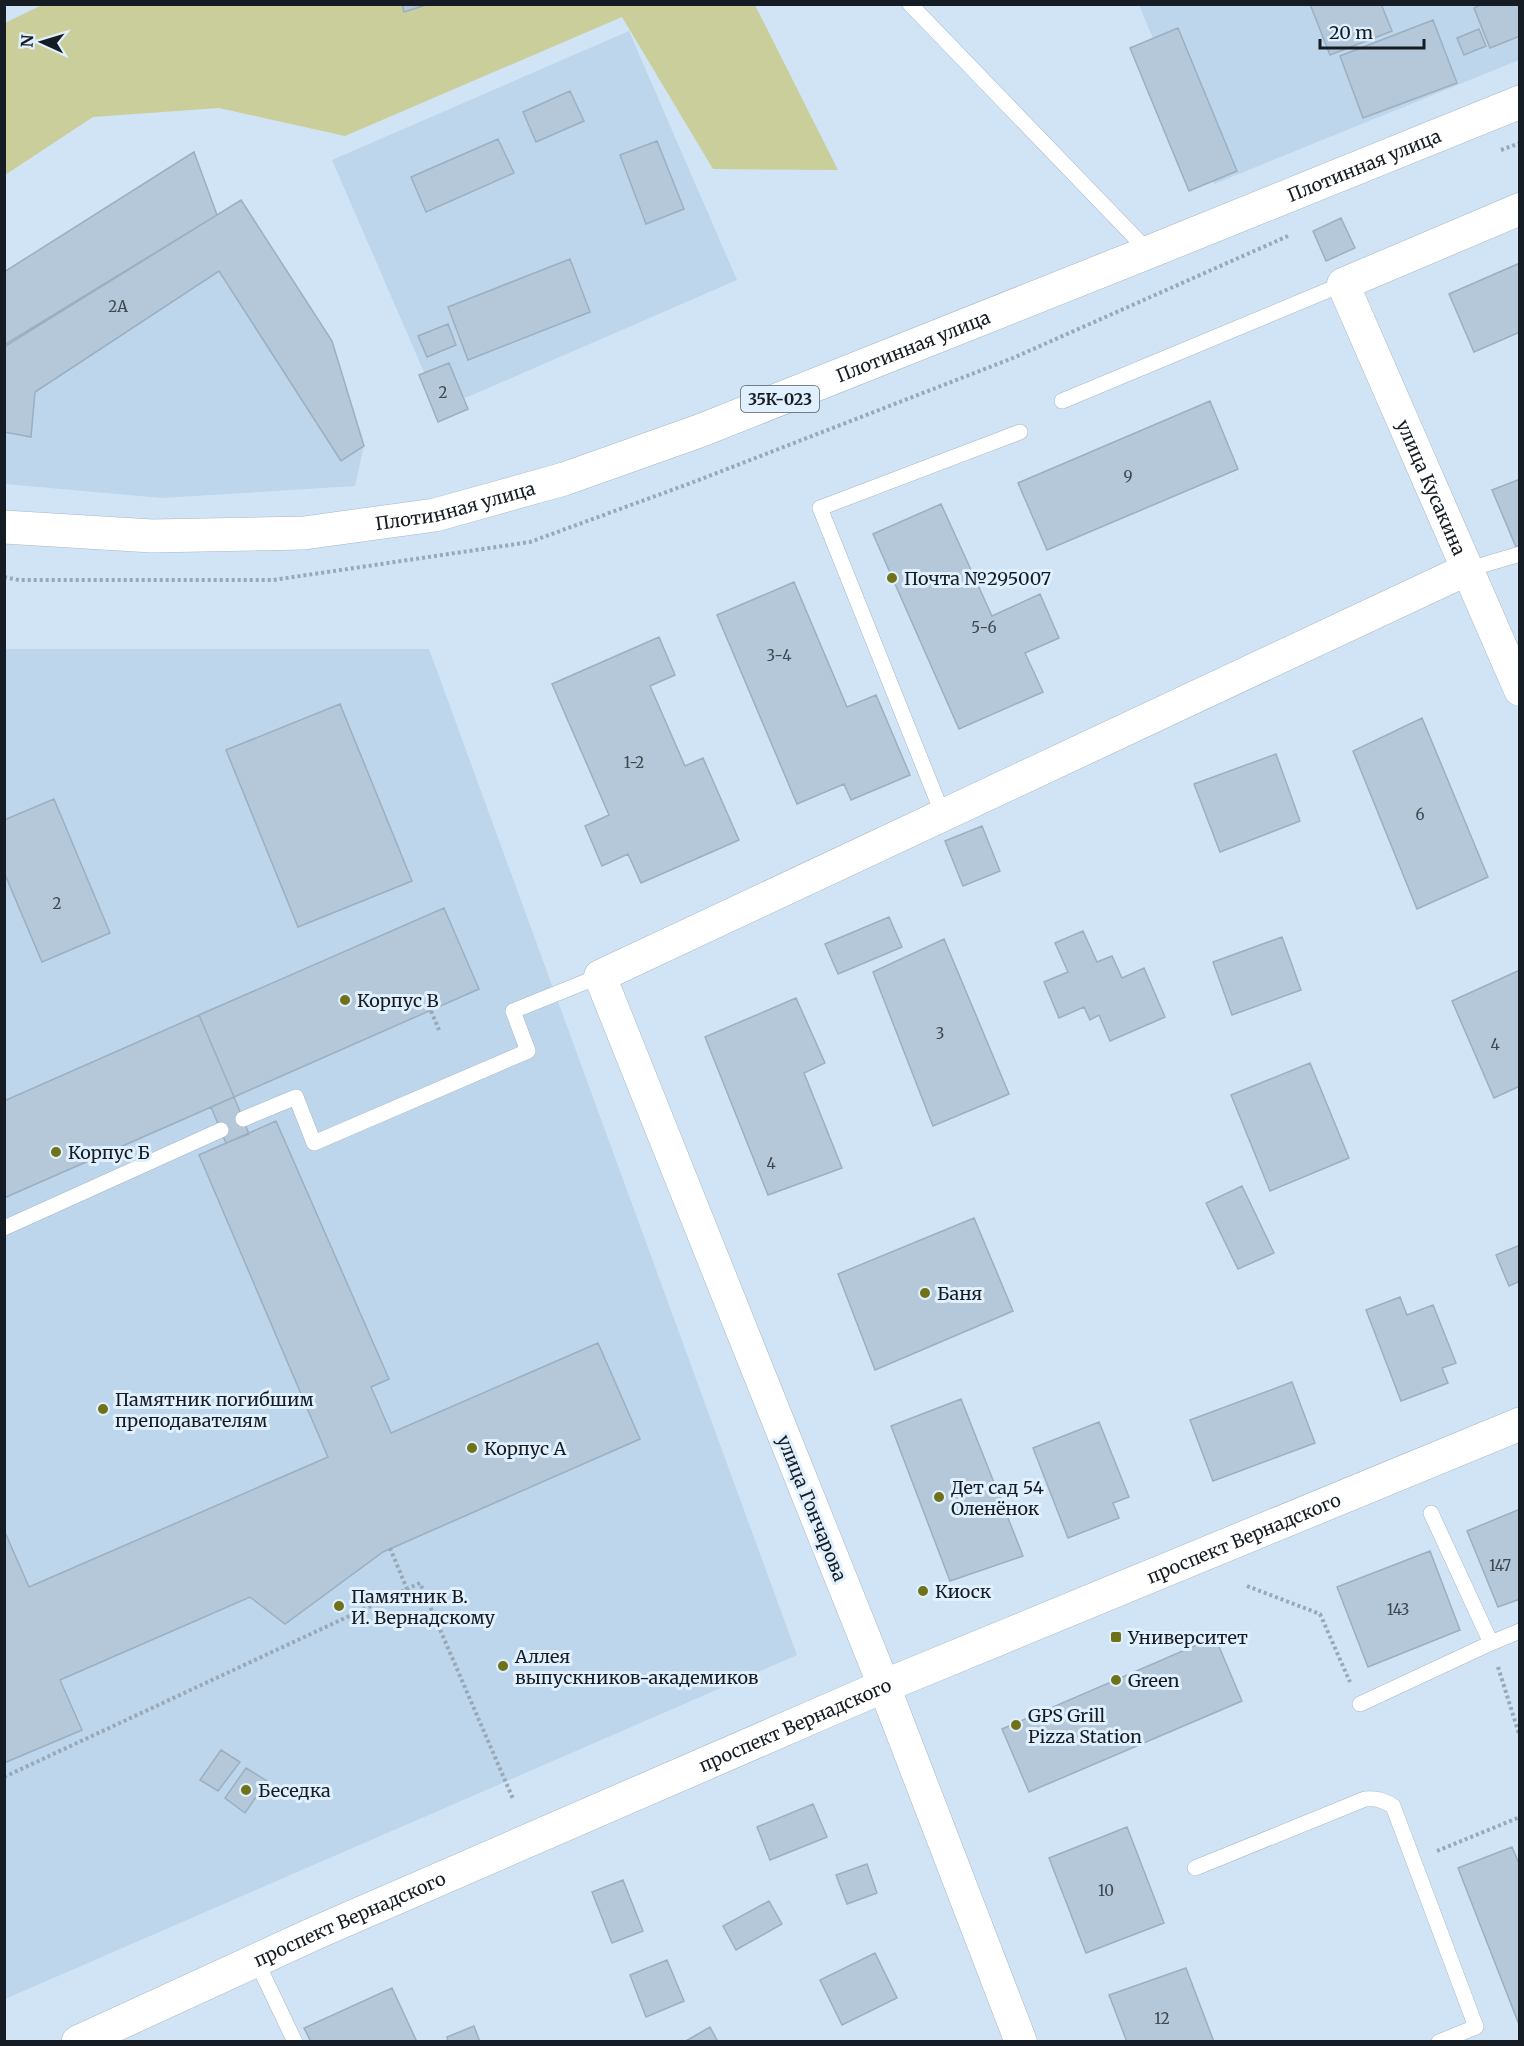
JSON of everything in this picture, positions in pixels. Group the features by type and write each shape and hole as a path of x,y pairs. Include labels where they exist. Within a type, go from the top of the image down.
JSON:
{"main road":[{"name":"Плотинная улица","path":"4,527 152,536 304,533 435,515 564,479 702,430 1520,102"},
{"name":"проспект Вернадского","path":"78,2042 256,1960 884,1686 1520,1424"}],"street":[{"path":"1343,284 1520,209"},
{"name":"улица Кусакина","path":"1343,284 1520,690"},
{"path":"600,976 1466,570"},
{"name":"улица Гончарова","path":"600,976 884,1686 1021,2042"}],"lane":[{"path":"910,4 1149,252"},
{"path":"1062,401 1343,284"},
{"path":"943,815 820,508 1020,432"},
{"path":"1466,570 1520,554"},
{"path":"243,1119 296,1097 314,1143 528,1051 513,1011 600,976"},
{"path":"4,1228 221,1130"},
{"path":"1431,1513 1491,1643"},
{"path":"1360,1704 1520,1631"},
{"path":"1195,1868 1365,1799 1375,1798 1393,1806 1476,2027 1439,2042"},
{"path":"256,1960 295,2042"}],"path":[{"path":"432,1011 439,1030"},
{"path":"390,1548 407,1589"},
{"path":"4,1777 420,1583 513,1799"},
{"path":"1247,1586 1320,1614 1360,1704"},
{"path":"1491,1643 1520,1737"},
{"path":"1414,1861 1520,1817"}],"shaded area":[{"path":"1139,5 1519,5 1519,60 1214,184"},
{"path":"629,31 737,280 440,409 332,160"},
{"path":"241,200 332,341 364,446 355,486 162,498 5,484 5,347"},
{"path":"5,649 429,649 797,1655 5,1999"}],"green space":[{"path":"44,4 755,5 838,170 713,169 622,17 345,136 219,108 93,117 5,175 5,23"}],"building":[{"path":"402,4 429,4 404,12"},
{"path":"1310,4 1381,4 1392,31 1330,55"},
{"path":"1482,4 1520,4 1520,36 1490,48 1474,8"},
{"path":"1433,20 1457,83 1363,118 1340,56"},
{"path":"1178,28 1237,171 1189,191 1130,48"},
{"path":"1479,29 1486,46 1464,55 1457,38"},
{"path":"570,91 584,121 536,142 523,112"},
{"path":"498,139 514,173 426,212 411,177"},
{"path":"657,141 684,209 646,224 620,155"},
{"path":"194,152 217,215 4,345 4,272"},
{"path":"241,200 332,341 364,446 341,461 219,271 35,392 31,437 4,432 4,347"},
{"path":"1341,218 1355,248 1326,261 1313,231"},
{"path":"570,259 590,312 468,360 448,307"},
{"path":"1520,263 1520,332 1474,352 1449,294"},
{"path":"448,324 456,345 427,357 418,336"},
{"path":"449,363 468,409 438,422 419,375"},
{"path":"1210,401 1238,469 1047,550 1018,483"},
{"path":"1520,479 1520,546 1516,547 1492,490"},
{"path":"941,504 992,616 1040,594 1059,638 1025,653 1043,692 959,729 873,534"},
{"path":"794,582 847,707 876,695 910,775 851,800 844,784 797,804 717,615"},
{"path":"659,637 675,675 650,686 685,766 703,758 739,840 641,883 628,854 602,866 585,826 609,815 552,684"},
{"path":"340,704 412,881 298,927 226,750"},
{"path":"1422,718 1488,877 1417,909 1353,751"},
{"path":"1276,754 1300,821 1220,852 1194,784"},
{"path":"54,799 110,933 42,962 4,872 4,820"},
{"path":"982,826 1000,871 963,886 945,841"},
{"name":"Корпус В","path":"444,908 479,989 234,1097 199,1015"},
{"path":"889,917 902,947 838,974 825,944"},
{"path":"1083,931 1097,962 1112,956 1122,978 1144,968 1165,1017 1110,1041 1099,1015 1090,1020 1084,1007 1059,1018 1044,982 1068,972 1055,943"},
{"path":"1282,937 1301,990 1232,1015 1213,962"},
{"path":"944,939 1009,1094 933,1126 873,972"},
{"path":"1520,970 1520,1086 1494,1098 1452,1001"},
{"path":"796,998 825,1063 804,1073 842,1168 768,1195 705,1037"},
{"name":"Корпус Б","path":"199,1015 234,1097 4,1198 4,1101"},
{"path":"1310,1063 1349,1158 1270,1191 1231,1095"},
{"path":"234,1097 249,1134 226,1143 211,1107"},
{"name":"Корпус А","path":"276,1121 389,1379 371,1387 391,1433 598,1343 640,1439 383,1552 285,1624 250,1597 60,1680 82,1730 4,1763 4,1530 29,1587 328,1457 199,1155"},
{"path":"1242,1186 1274,1253 1238,1269 1206,1203"},
{"name":"Баня","path":"974,1218 1013,1311 875,1370 838,1274"},
{"path":"1520,1245 1520,1281 1509,1286 1496,1255"},
{"path":"1400,1297 1407,1315 1433,1305 1456,1363 1442,1368 1448,1383 1401,1401 1366,1310"},
{"path":"1292,1382 1315,1443 1213,1481 1190,1420"},
{"path":"961,1399 1023,1556 950,1581 891,1426"},
{"path":"1099,1422 1129,1497 1113,1503 1119,1518 1068,1538 1033,1448"},
{"path":"1520,1509 1520,1599 1498,1607 1467,1531"},
{"path":"1430,1551 1460,1630 1368,1667 1337,1587"},
{"path":"1215,1637 1242,1701 1029,1792 1002,1729"},
{"name":"Беседка","path":"221,1750 240,1762 218,1791 200,1780"},
{"name":"Беседка","path":"246,1768 267,1781 245,1813 225,1798"},
{"path":"813,1804 827,1837 770,1860 757,1827"},
{"path":"1127,1827 1164,1923 1086,1953 1049,1858"},
{"path":"1512,1847 1520,1866 1520,2027 1458,1868"},
{"path":"867,1864 877,1893 847,1904 836,1875"},
{"path":"623,1880 643,1931 612,1943 592,1892"},
{"path":"769,1901 782,1924 736,1950 723,1926"},
{"path":"875,1953 897,1998 842,2025 820,1980"},
{"path":"667,1960 684,2001 646,2017 630,1975"},
{"path":"1186,1968 1214,2042 1127,2042 1109,1995"},
{"path":"392,1988 417,2042 311,2042 304,2028"},
{"path":"474,2026 480,2042 448,2042 447,2037"},
{"path":"710,2027 718,2042 684,2042"}],"place":[{"name":"Почта №295007","path":"892,578"},
{"name":"Корпус В","path":"345,1000"},
{"name":"Корпус Б","path":"56,1152"},
{"name":"Баня","path":"925,1293"},
{"name":"Памятник погибшим преподавателям","path":"103,1409"},
{"name":"Корпус А","path":"472,1448"},
{"name":"Дет сад 54 Оленёнок","path":"939,1497"},
{"name":"Киоск","path":"923,1591"},
{"name":"Памятник В. И. Вернадскому","path":"339,1606"},
{"name":"Университет","path":"1116,1637"},
{"name":"Аллея выпускников-академиков","path":"503,1666"},
{"name":"Green","path":"1116,1680"},
{"name":"GPS Grill Pizza Station","path":"1016,1725"},
{"name":"Беседка","path":"246,1790"}]}
